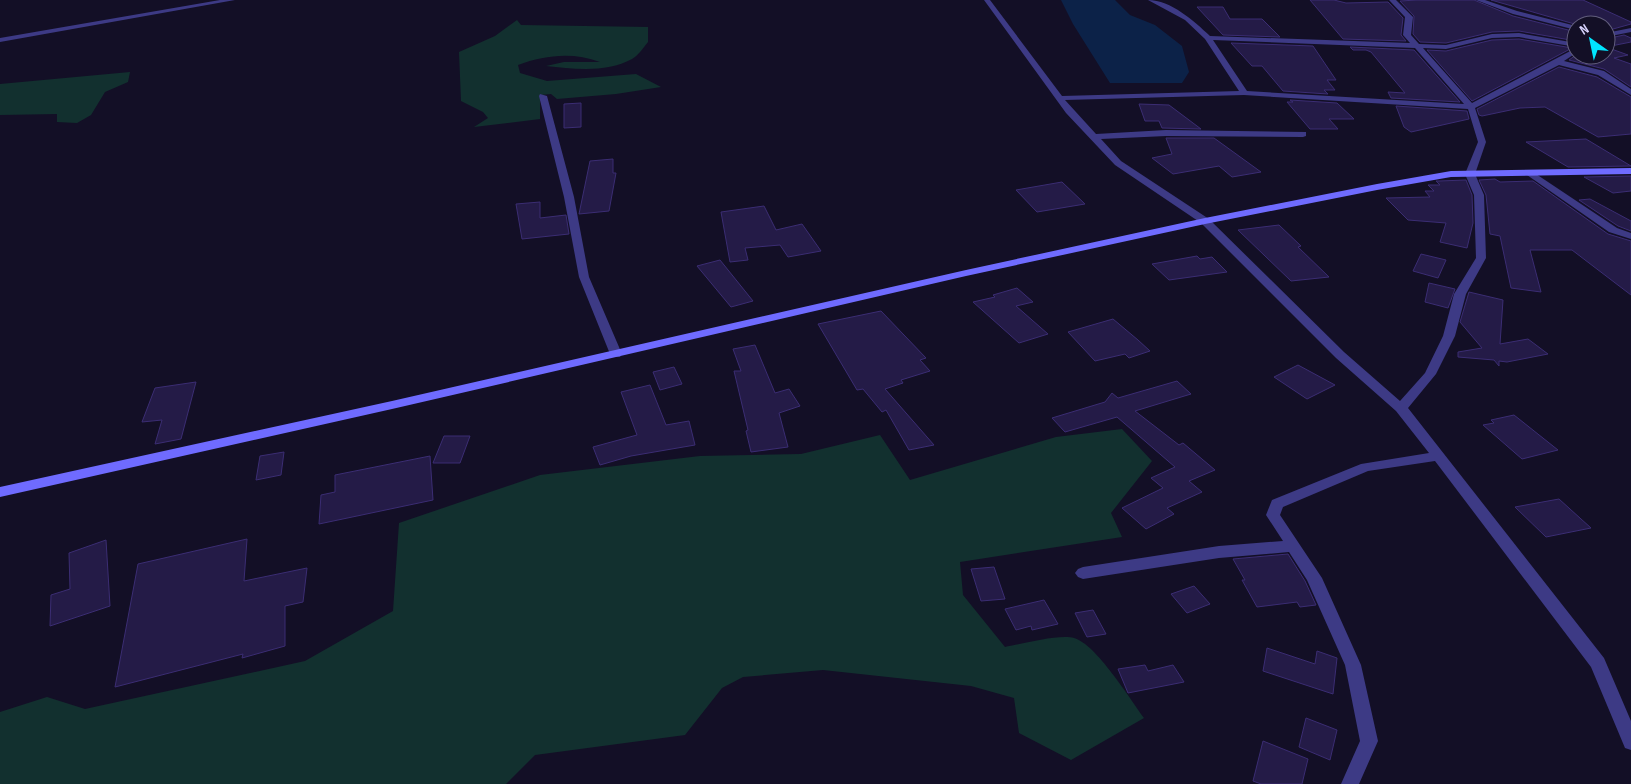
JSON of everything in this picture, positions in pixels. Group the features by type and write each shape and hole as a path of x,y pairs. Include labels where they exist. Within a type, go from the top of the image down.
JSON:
{"main road":[{"path":"0,492 1205,221 1377,187 1451,174 1631,171"}],"street":[{"path":"0,40 232,0"},
{"path":"987,0 1069,111 1118,163 1205,221 1340,355 1401,408 1440,456 1598,663 1631,742"},
{"path":"1151,0 1186,19 1208,38 1244,93"},
{"path":"1392,0 1409,17 1408,35 1471,107 1482,142 1470,174 1479,195 1481,258 1460,294 1449,336 1430,374 1401,408"},
{"path":"1479,0 1515,13 1566,26"},
{"path":"1616,32 1631,30"},
{"path":"1208,38 1446,47 1486,37 1519,35 1566,43"},
{"path":"1060,98 1244,93 1471,107 1566,57"},
{"path":"1558,62 1601,73 1631,93"},
{"path":"543,96 569,197 584,277 616,354"},
{"path":"1094,137 1166,133 1303,134"},
{"path":"1530,173 1613,230 1631,236"},
{"path":"1350,784 1369,741 1353,665 1314,578 1273,515 1277,504 1366,466 1440,456"},
{"path":"1083,573 1219,552 1294,546"}],"green space":[{"path":"517,20 521,25 648,27 648,42 641,51 632,59 612,66 590,69 546,66 564,62 600,62 569,56 549,57 518,65 520,73 547,81 636,74 661,87 616,94 557,99 551,94 540,95 540,119 474,127 488,118 483,112 461,101 459,52 495,36"},
{"path":"130,72 128,82 105,92 91,115 77,123 57,122 57,114 0,115 0,84"},
{"path":"1122,429 1152,461 1111,513 1122,537 960,562 963,595 1005,647 1059,637 1074,638 1083,642 1112,673 1144,718 1071,760 1019,733 1014,698 971,686 823,670 743,677 722,688 685,735 535,755 506,784 0,784 0,712 47,697 85,709 305,661 393,611 399,523 540,475 700,456 801,454 880,435 910,480 1056,437"}],"water":[{"path":"1061,0 1115,0 1130,15 1155,25 1182,46 1189,72 1182,83 1110,83 1073,24"}],"building":[{"path":"1310,0 1334,0 1346,3 1388,2 1403,18 1401,35 1406,41 1343,39"},
{"path":"1474,0 1513,16 1566,29 1566,39 1519,31 1492,32 1446,43 1420,42 1413,34 1414,16 1400,1"},
{"path":"1491,0 1583,0 1616,15 1566,15 1566,22"},
{"path":"1197,7 1223,7 1230,19 1262,19 1280,37 1223,35"},
{"path":"1616,15 1631,22 1631,24 1616,28"},
{"path":"1624,35 1631,38 1631,42 1616,45 1616,37"},
{"path":"1519,39 1566,47 1566,51 1472,101 1427,50 1446,51 1492,40"},
{"path":"1231,43 1313,46 1336,80 1327,80 1335,90 1324,90 1328,94 1283,91 1262,66 1252,66"},
{"path":"1350,47 1414,50 1460,102 1391,98 1388,92 1405,93 1371,52 1353,50"},
{"path":"1616,51 1628,55 1616,58"},
{"path":"1616,59 1631,64 1631,87 1604,69 1588,65 1616,65"},
{"path":"1559,67 1597,77 1631,97 1631,134 1598,137 1545,107 1520,108 1479,115 1477,109"},
{"path":"1290,100 1337,103 1354,119 1329,119 1338,129 1310,129 1287,102 1293,102"},
{"path":"581,103 581,127 564,128 564,104"},
{"path":"1139,104 1169,105 1201,129 1162,128 1159,121 1145,121"},
{"path":"1396,106 1467,111 1469,119 1411,132 1404,127"},
{"path":"1166,138 1214,138 1261,172 1232,177 1219,166 1173,174 1152,158 1172,154"},
{"path":"1586,139 1631,166 1568,167 1526,142"},
{"path":"613,159 613,173 616,173 609,211 579,214 590,161"},
{"path":"1631,176 1631,191 1613,193 1584,177"},
{"path":"1495,179 1500,182 1533,181 1608,234 1631,241 1631,295 1572,250 1530,250 1541,292 1511,288 1500,236 1490,234 1486,195 1479,180"},
{"path":"1466,180 1472,195 1473,223 1467,248 1440,242 1446,223 1408,220 1386,198 1430,197 1425,191 1434,191 1428,185 1440,185 1436,181"},
{"path":"1062,182 1085,204 1037,212 1016,190"},
{"path":"1590,199 1631,221 1631,231 1618,226 1579,200"},
{"path":"540,202 540,218 566,215 569,234 522,239 516,204"},
{"path":"764,206 776,230 802,224 821,251 788,257 780,245 745,248 748,260 730,262 721,212"},
{"path":"1279,225 1301,246 1298,247 1329,277 1291,281 1238,230"},
{"path":"1421,254 1446,260 1438,278 1413,271"},
{"path":"1197,256 1200,259 1212,257 1227,272 1169,280 1152,264"},
{"path":"720,260 753,301 731,307 697,266"},
{"path":"1429,283 1455,289 1448,308 1425,302"},
{"path":"1017,288 1033,302 1016,306 1048,334 1019,343 973,302 995,297 993,295"},
{"path":"1469,292 1503,300 1500,344 1528,339 1548,354 1507,362 1499,361 1499,366 1494,360 1458,357 1458,352 1482,348 1460,322"},
{"path":"881,311 926,358 920,360 930,371 901,380 903,383 885,389 934,445 909,450 886,410 882,412 863,389 857,390 818,324"},
{"path":"1113,319 1150,351 1129,358 1125,354 1095,361 1068,332"},
{"path":"755,345 775,393 789,389 800,406 779,413 788,447 751,452 746,431 748,430 734,371 741,371 733,349"},
{"path":"1298,365 1335,385 1307,399 1274,377"},
{"path":"674,367 682,384 660,390 653,372"},
{"path":"1177,381 1191,394 1135,411 1179,445 1183,443 1215,470 1189,481 1202,492 1167,508 1174,514 1146,529 1122,508 1163,488 1151,478 1175,467 1117,417 1065,432 1052,418 1105,402 1112,393 1118,398"},
{"path":"196,382 181,439 155,444 162,420 142,422 155,388"},
{"path":"650,385 666,425 689,421 695,445 631,456 600,465 593,447 637,435 621,392"},
{"path":"1514,415 1558,450 1522,459 1483,425 1494,423 1491,420"},
{"path":"444,436 470,436 460,463 433,463"},
{"path":"284,452 281,475 256,480 260,456"},
{"path":"430,456 433,500 319,524 321,495 335,492 335,475"},
{"path":"1559,499 1591,528 1546,537 1515,507"},
{"path":"247,539 244,581 307,568 303,602 285,606 285,646 242,658 243,654 115,687 138,564"},
{"path":"106,540 110,606 50,626 51,595 70,589 69,553"},
{"path":"1288,554 1305,581 1316,605 1300,607 1297,602 1257,607 1233,559"},
{"path":"994,567 1005,599 981,601 971,569"},
{"path":"1194,586 1210,604 1187,613 1171,594"},
{"path":"1044,600 1058,624 1032,630 1031,626 1016,630 1005,609"},
{"path":"1093,610 1106,634 1087,637 1075,613"},
{"path":"1267,648 1315,664 1317,651 1337,658 1333,694 1263,671"},
{"path":"1145,665 1148,671 1173,665 1184,682 1128,693 1118,669"},
{"path":"1306,718 1337,730 1330,760 1299,747"},
{"path":"1263,741 1308,759 1302,784 1261,784 1253,781"}]}
